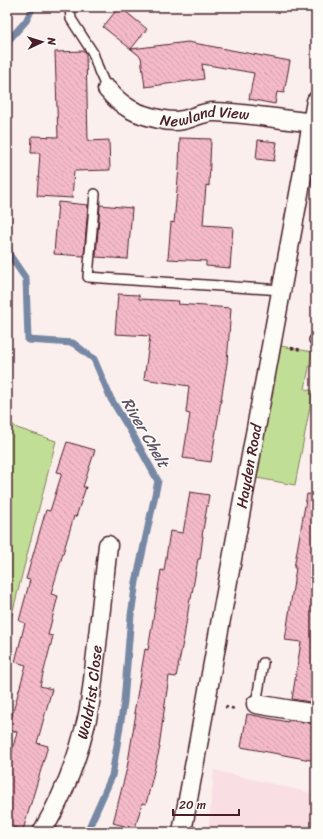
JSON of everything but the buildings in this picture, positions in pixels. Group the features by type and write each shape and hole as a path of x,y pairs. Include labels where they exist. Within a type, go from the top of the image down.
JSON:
{"street":[{"name":"Newland View","path":"107,89 125,106 136,112 166,121 182,120 199,114 212,112 314,123"},
{"name":"Hayden Road","path":"182,832 281,290 314,123 316,101"},
{"name":"Waldrist Close","path":"42,832 64,789 76,759 87,721 92,690 108,545"},
{"path":"256,704 316,714"}],"lane":[{"path":"70,7 71,19 93,53 107,89"},
{"path":"95,194 88,277 281,290"},
{"path":"256,704 263,663"}],"path":[{"path":"271,344 312,352 315,340"},
{"path":"205,704 255,711 256,704"}],"shaded area":[{"path":"214,770 316,794 316,832 208,832"}],"green space":[{"path":"271,344 312,352 305,389 313,391 295,485 246,476"},
{"path":"7,420 17,428 56,441 7,634"}],"waterway":[{"name":"River Chelt","path":"7,42 26,21 33,7"},
{"name":"River Chelt","path":"7,194 9,254 26,279 28,340 73,343 94,359 111,399 158,481 136,582 131,615 124,702 112,776 87,832"}]}
